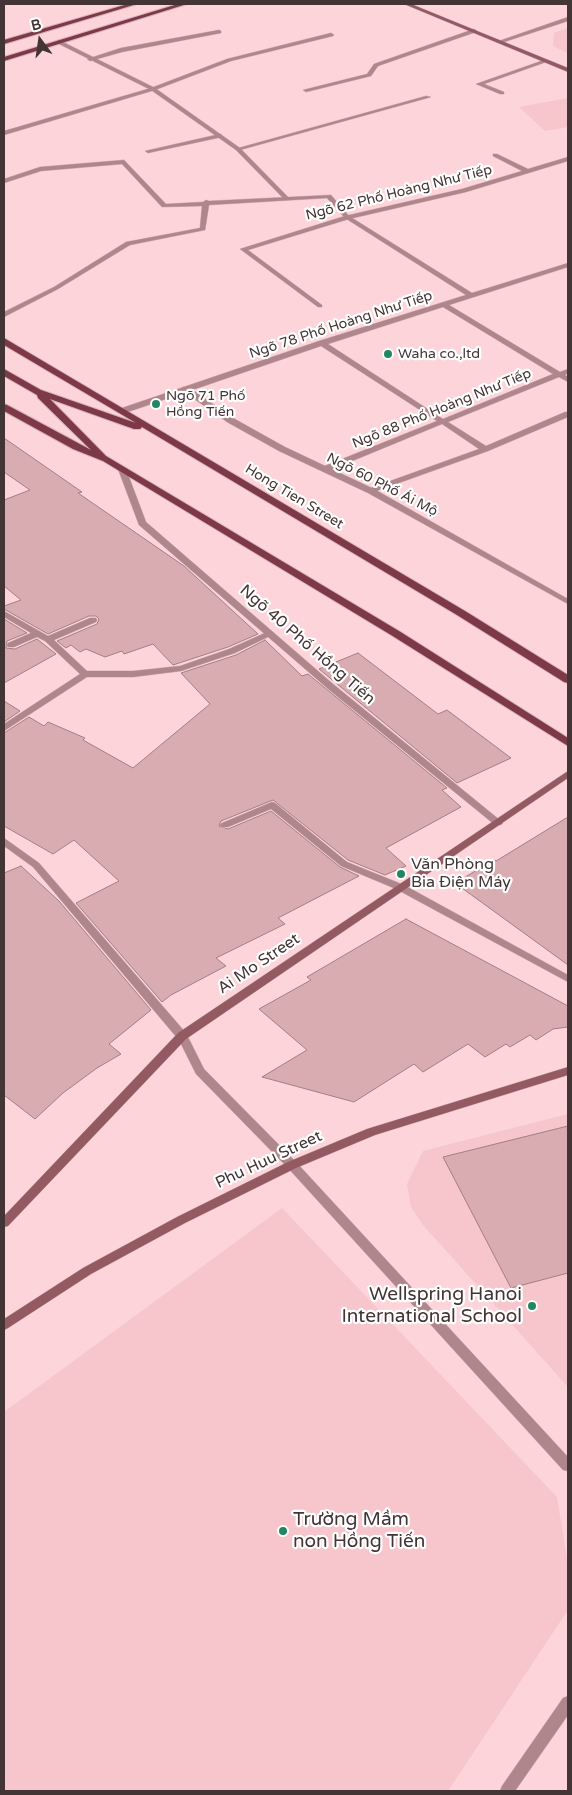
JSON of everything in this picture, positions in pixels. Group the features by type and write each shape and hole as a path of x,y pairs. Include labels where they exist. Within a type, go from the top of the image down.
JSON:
{"main road":[{"path":"4,42 134,4"},
{"path":"4,59 184,4"},
{"name":"Hong Tien Street","path":"4,341 462,613 568,680"},
{"path":"4,372 38,392 163,436"},
{"path":"38,392 106,459 122,470 395,633 568,743"},
{"path":"4,407 76,447 106,459"}],"street":[{"path":"408,4 568,70"},
{"path":"499,42 568,19"},
{"path":"306,90 369,75 376,65 474,31"},
{"path":"90,58 121,50 219,32"},
{"path":"4,133 153,89 229,60 331,35"},
{"path":"59,42 153,89 238,149 287,199"},
{"path":"502,93 479,84 546,61"},
{"path":"238,149 428,97"},
{"path":"148,151 220,136"},
{"path":"495,154 529,172"},
{"name":"Ngõ 62 Phố Hoàng Như Tiếp","path":"320,306 243,249 347,217 464,192 568,159"},
{"path":"4,181 40,169 124,162 164,206 329,196 347,217 472,296"},
{"path":"4,315 73,278 128,243 203,229 206,202"},
{"name":"Ngõ 78 Phố Hoàng Như Tiếp","path":"122,411 322,343 568,265"},
{"path":"443,304 568,380"},
{"path":"322,343 485,449"},
{"name":"Ngõ 88 Phố Hoàng Như Tiếp","path":"325,470 568,371"},
{"name":"Ngõ 60 Phố Ái Mộ","path":"186,389 230,420 325,470 372,491 568,602"},
{"path":"372,491 485,449 568,414"},
{"name":"Ngõ 40 Phố Hồng Tiến","path":"122,470 142,523 330,686 498,823"},
{"path":"556,594 568,593"},
{"path":"4,613 48,639 85,674"},
{"path":"48,639 93,620"},
{"path":"11,646 38,633"},
{"path":"4,728 85,674 133,674 182,668 207,660 270,634"},
{"name":"Ai Mo Street","path":"4,1222 182,1036 568,774"},
{"path":"225,825 272,805 344,864 400,887 568,979"},
{"path":"4,841 36,865 182,1036 200,1071 292,1165 568,1466"},
{"name":"Phu Huu Street","path":"4,1325 87,1271 181,1220 292,1165 371,1132 568,1071"},
{"path":"507,1791 568,1703"}],"shaded area":[{"path":"568,28 568,53 553,46 554,33"},
{"path":"568,98 568,127 545,131 519,107"},
{"name":"Wellspring Hanoi International School","path":"568,1114 568,1387 423,1225 411,1207 407,1184 423,1151"},
{"name":"Trường Mầm non Hồng Tiến","path":"282,1208 557,1497 568,1565 568,1610 448,1791 4,1791 4,1412"}],"building":[{"path":"4,438 82,492 78,493 184,566 258,634 228,647 173,665 153,644 124,654 122,651 105,657 86,649 80,652 71,645 66,648 57,641 97,624 99,619 96,616 89,616 48,634 4,609 4,606 21,600 4,586 4,500 30,490 4,472"},
{"path":"4,619 27,633 7,641 6,648 15,649 37,639 56,654 4,683"},
{"path":"265,640 302,676 308,674 447,788 442,790 461,807 386,848 406,866 385,875 348,860 273,800 221,821 219,826 228,829 271,811 340,867 359,876 278,918 285,924 216,958 226,966 171,995 162,1002 76,903 119,881 74,840 53,854 4,826 4,733 29,717 44,726 48,722 85,738 83,740 133,768 210,704 181,673 236,655"},
{"path":"358,653 438,714 447,710 511,758 457,783 319,669"},
{"path":"4,701 20,711 4,722"},
{"path":"568,817 568,965 455,883 494,860 496,861"},
{"path":"21,866 59,901 151,1010 109,1044 121,1054 97,1068 63,1093 35,1119 4,1095 4,873"},
{"path":"406,919 568,1006 568,1027 553,1029 536,1040 530,1035 510,1047 506,1044 485,1057 468,1044 423,1072 414,1064 354,1102 262,1077 307,1050 259,1009 311,980 307,977"},
{"path":"568,1126 568,1273 511,1288 443,1157"}],"place":[{"name":"Waha co.,ltd","path":"388,354"},
{"name":"Ngõ 71 Phố Hồng Tiến","path":"156,404"},
{"name":"Văn Phòng Bia Điện Máy","path":"401,874"},
{"name":"Wellspring Hanoi International School","path":"532,1306"},
{"name":"Trường Mầm non Hồng Tiến","path":"283,1531"}]}
